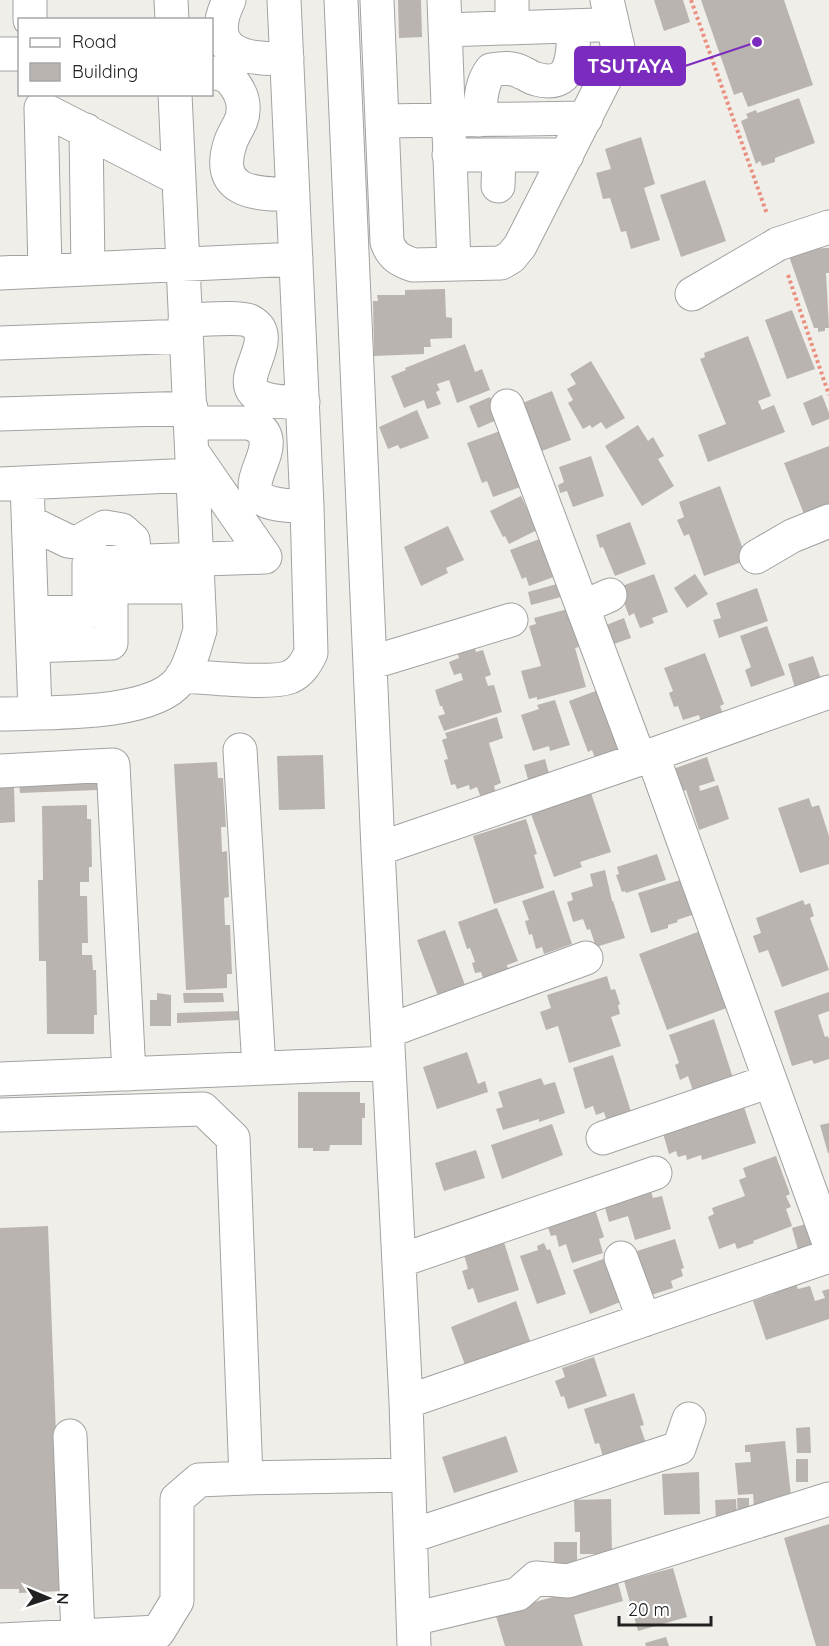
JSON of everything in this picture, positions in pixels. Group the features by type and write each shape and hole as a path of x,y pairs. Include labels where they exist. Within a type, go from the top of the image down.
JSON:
{"street":[{"path":"30,0 30,18"},
{"path":"171,0 172,18"},
{"path":"229,0 221,27 225,44 231,51 265,60 287,58"},
{"path":"182,676 268,680 289,677 303,668 311,653 303,402 284,0"},
{"path":"341,0 378,849 406,1402 413,1633 518,1594 536,1578 568,1581 829,1499"},
{"path":"377,0 387,242 391,254 413,265 501,263 511,257 526,236 615,59 618,48 610,12 574,26 512,14 445,15 464,120"},
{"path":"454,264 450,155 464,120 482,89 484,80 491,70 505,68 516,69 533,79 554,81 570,68 573,58 574,26"},
{"path":"0,54 18,54"},
{"path":"213,73 229,76 242,99 242,117 227,152 226,162 230,179 236,186 252,192 270,195 293,194"},
{"path":"0,714 120,708 152,700 179,682 190,660 200,630 175,96"},
{"path":"45,270 41,108 179,180"},
{"path":"382,122 586,118"},
{"path":"86,130 88,268"},
{"path":"450,155 499,170 567,155"},
{"path":"692,294 778,244 829,227"},
{"path":"0,273 296,258"},
{"path":"0,344 186,328 237,319 251,321 262,339 262,347 250,375 250,384 254,391 259,398 277,403 303,402"},
{"path":"507,406 596,601 635,747 656,765 829,1243"},
{"path":"0,414 192,440"},
{"path":"35,712 29,522 14,483 192,440 249,423 261,430 267,442 267,451 255,479 258,495 271,504 307,506"},
{"path":"33,646 111,643 111,587 265,557 192,440"},
{"path":"756,557 792,536 829,521"},
{"path":"29,522 69,541 78,542 105,527 122,530 133,540 135,561"},
{"path":"32,613 89,612 89,563 135,561 197,572"},
{"path":"370,663 510,620"},
{"path":"378,849 829,692"},
{"path":"240,750 259,1068"},
{"path":"0,771 113,765 129,1074"},
{"path":"0,1079 259,1068 388,1047 586,958"},
{"path":"603,1138 770,1081"},
{"path":"0,1115 203,1109 233,1138 246,1478"},
{"path":"399,1261 655,1173"},
{"path":"406,1402 829,1256"},
{"path":"621,1258 644,1320"},
{"path":"411,1536 680,1448 689,1419"},
{"path":"70,1436 78,1636"},
{"path":"0,1640 158,1632 177,1601 177,1499 199,1480 408,1475"}],"path":[{"path":"691,0 829,395"}],"building":[{"path":"398,0 421,0 422,37 399,38"},
{"path":"654,0 683,0 690,22 664,31"},
{"path":"701,0 784,0 813,85 748,107 742,92 734,95"},
{"path":"799,98 815,143 775,158 775,162 762,166 760,161 756,164 741,121 748,118 746,114 756,110 757,113"},
{"path":"641,137 655,184 644,188 660,240 631,249 626,231 621,232 610,198 603,199 596,173 611,169 605,149"},
{"path":"705,180 726,241 681,257 660,195"},
{"path":"829,248 829,273 826,273 829,328 818,332 818,328 814,328 790,259 789,249"},
{"path":"445,289 446,317 452,318 452,338 430,339 431,347 424,347 424,354 374,356 373,301 378,301 377,295 405,295 405,290"},
{"path":"792,310 815,369 787,379 765,320"},
{"path":"748,336 771,396 758,401 762,410 774,405 785,432 708,462 698,435 726,424 700,359 705,357 704,353"},
{"path":"465,344 475,372 482,369 490,390 457,403 449,380 437,384 440,390 436,392 441,404 427,409 424,400 404,408 391,376"},
{"path":"591,361 625,418 606,429 601,422 592,428 590,425 583,429 568,403 573,400 567,389 576,384 570,374"},
{"path":"552,391 571,440 539,452 520,404"},
{"path":"822,395 829,419 812,426 803,403"},
{"path":"490,397 499,419 478,428 469,406"},
{"path":"417,410 429,438 400,449 398,445 388,449 379,427"},
{"path":"638,425 648,441 653,437 664,456 658,459 674,486 642,506 605,446"},
{"path":"503,430 523,486 493,497 487,481 482,483 467,443"},
{"path":"829,446 829,504 804,514 784,463"},
{"path":"591,456 604,496 573,507 567,491 560,493 558,485 564,482 559,467"},
{"path":"720,486 747,560 704,576 689,534 684,536 677,520 684,517 679,502"},
{"path":"521,496 537,530 509,544 490,511"},
{"path":"630,522 646,564 615,576 603,547 600,548 596,535"},
{"path":"448,526 464,560 446,568 448,573 421,586 404,547"},
{"path":"545,537 559,575 529,586 526,577 522,579 510,550"},
{"path":"654,574 668,612 652,618 654,623 640,628 634,613 629,616 621,595 622,586"},
{"path":"695,574 708,594 687,608 674,588"},
{"path":"557,584 561,597 531,605 528,592"},
{"path":"757,588 768,621 719,638 713,620 721,618 716,603"},
{"path":"568,609 579,647 575,648 586,687 537,700 537,697 529,699 521,671 541,666 529,626 536,624 534,618"},
{"path":"624,618 631,638 611,645 604,626"},
{"path":"767,626 785,675 751,687 745,670 751,667 740,636"},
{"path":"474,646 476,652 483,650 491,675 485,677 488,686 494,685 502,712 444,731 438,716 445,714 435,690 463,680 461,673 454,675 449,662 459,658 457,652"},
{"path":"705,653 724,704 720,706 723,714 701,722 699,715 683,720 678,706 674,707 669,693 673,691 664,668"},
{"path":"813,656 821,679 795,688 788,664"},
{"path":"601,689 624,751 596,761 592,750 588,752 569,701"},
{"path":"555,700 570,745 550,751 549,746 533,751 521,715 539,709 537,705"},
{"path":"497,717 503,738 489,743 501,783 494,786 496,793 481,798 477,787 470,790 469,785 457,789 455,784 451,785 444,760 448,759 442,740 447,738 445,733"},
{"path":"323,755 325,809 279,810 277,756"},
{"path":"707,757 715,781 699,786 700,791 718,785 729,819 699,830 686,790 681,792 673,769"},
{"path":"545,759 550,777 529,783 524,765"},
{"path":"217,762 218,778 223,778 226,827 221,827 222,852 227,851 229,897 224,898 225,925 230,925 232,974 227,974 227,988 186,990 174,764"},
{"path":"98,778 98,790 20,793 19,782"},
{"path":"14,786 15,822 0,823 0,787"},
{"path":"591,793 611,852 580,862 582,867 554,877 531,814"},
{"path":"809,798 812,807 819,805 829,836 829,864 800,873 778,808"},
{"path":"87,805 87,819 91,819 92,867 89,867 89,882 80,882 80,896 87,896 88,943 82,943 82,955 92,955 93,970 96,970 97,1015 94,1015 94,1034 47,1034 46,961 39,961 38,880 43,880 42,806"},
{"path":"526,819 537,854 534,855 544,888 494,904 473,836"},
{"path":"657,854 666,880 626,893 622,892 616,875 619,874 617,867"},
{"path":"605,870 612,901 625,938 596,947 590,929 587,930 583,919 573,922 567,902 573,900 571,893 593,886 590,874"},
{"path":"687,878 695,914 677,920 678,922 668,925 668,928 651,933 638,893"},
{"path":"554,890 572,944 544,954 542,947 536,949 532,934 529,935 525,921 529,920 522,901"},
{"path":"803,900 805,905 810,903 814,916 810,918 829,970 782,987 768,950 759,953 753,936 761,933 756,918"},
{"path":"497,908 518,961 507,965 508,969 483,978 481,972 475,973 472,963 475,962 470,948 467,949 458,922"},
{"path":"445,930 465,985 438,996 417,940"},
{"path":"703,930 732,1006 667,1030 639,954"},
{"path":"607,976 611,990 615,989 620,1004 618,1005 620,1014 611,1017 621,1046 569,1063 558,1026 546,1030 540,1012 551,1008 547,995"},
{"path":"829,992 829,1011 818,1015 825,1037 828,1036 829,1039 829,1059 814,1064 812,1060 792,1066 774,1011"},
{"path":"157,993 171,995 171,1026 150,1026 150,1000 157,1000"},
{"path":"183,993 223,993 224,1002 184,1003"},
{"path":"240,1011 241,1020 177,1023 177,1013"},
{"path":"714,1019 733,1078 693,1091 688,1076 680,1080 675,1065 679,1063 669,1035"},
{"path":"467,1052 478,1084 485,1081 488,1092 437,1109 423,1067"},
{"path":"613,1055 633,1118 608,1125 604,1112 596,1115 593,1106 585,1109 573,1068"},
{"path":"541,1078 544,1085 555,1082 565,1113 539,1122 539,1119 503,1130 496,1109 503,1107 498,1092"},
{"path":"298,1092 360,1092 360,1103 365,1103 365,1118 362,1118 362,1145 330,1145 329,1151 298,1148"},
{"path":"743,1104 756,1143 702,1160 701,1155 687,1160 686,1155 678,1157 676,1151 669,1154 662,1130"},
{"path":"829,1123 829,1153 828,1153 820,1125"},
{"path":"552,1124 563,1155 502,1179 491,1145"},
{"path":"476,1150 485,1178 444,1191 435,1163"},
{"path":"776,1156 790,1194 786,1196 791,1207 786,1209 792,1226 737,1249 735,1243 719,1249 708,1217 714,1214 712,1208 745,1196 739,1180 746,1177 743,1168"},
{"path":"649,1185 653,1198 662,1196 671,1229 635,1240 628,1216 609,1222 604,1204"},
{"path":"593,1203 604,1237 599,1239 603,1253 572,1263 566,1244 559,1247 556,1235 551,1236 546,1222"},
{"path":"806,1224 813,1246 798,1250 792,1228"},
{"path":"48,1226 62,1591 19,1593 19,1589 0,1589 0,1228"},
{"path":"503,1239 519,1290 478,1303 473,1288 468,1290 462,1271 468,1269 463,1251"},
{"path":"675,1239 684,1268 681,1269 683,1276 671,1281 673,1288 651,1295 637,1251"},
{"path":"544,1243 547,1250 550,1249 566,1294 537,1304 520,1256 538,1250 537,1246"},
{"path":"606,1258 623,1301 590,1314 573,1270"},
{"path":"795,1282 798,1289 810,1286 815,1301 825,1298 822,1291 829,1289 829,1319 766,1340 753,1301 774,1294 773,1290"},
{"path":"516,1301 530,1341 523,1344 524,1347 465,1365 451,1327"},
{"path":"594,1357 607,1396 568,1409 564,1396 561,1397 555,1381 565,1377 562,1368"},
{"path":"634,1393 644,1425 640,1426 648,1449 605,1463 599,1443 595,1444 584,1409"},
{"path":"810,1427 811,1453 797,1453 796,1428"},
{"path":"506,1436 518,1472 454,1493 442,1457"},
{"path":"785,1441 792,1505 754,1509 753,1494 738,1495 735,1463 751,1462 750,1452 745,1452 745,1445"},
{"path":"796,1459 808,1459 808,1482 796,1482"},
{"path":"699,1472 700,1514 664,1515 662,1474"},
{"path":"737,1498 749,1498 749,1518 738,1518"},
{"path":"611,1499 612,1554 580,1554 580,1532 575,1532 574,1500"},
{"path":"736,1499 737,1519 716,1520 715,1500"},
{"path":"829,1524 829,1646 816,1646 784,1538"},
{"path":"554,1542 577,1542 577,1570 554,1570"},
{"path":"673,1568 687,1617 638,1631 624,1581"},
{"path":"617,1579 623,1601 574,1615 583,1646 505,1646 495,1613"},
{"path":"666,1637 669,1646 646,1646 645,1643"}],"place":[{"name":"TSUTAYA","path":"757,42"}]}
